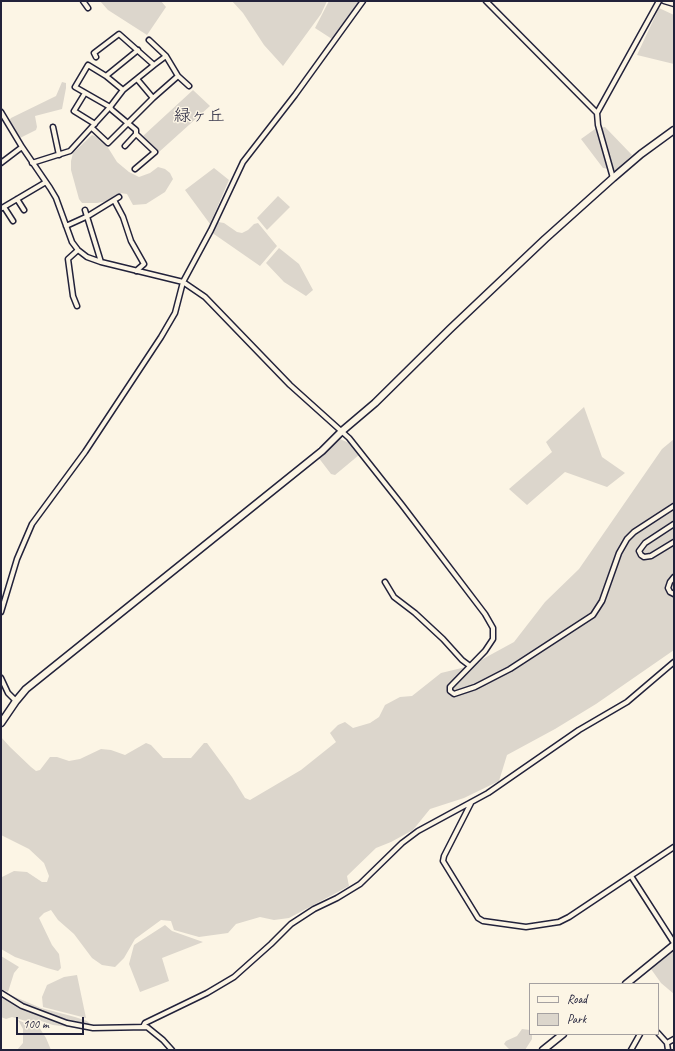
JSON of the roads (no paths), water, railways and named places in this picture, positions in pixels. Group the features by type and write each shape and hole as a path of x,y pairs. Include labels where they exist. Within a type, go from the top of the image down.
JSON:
{"street":[{"path":"83,1 88,8"},
{"path":"1,612 17,559 32,524 85,452 161,336 175,312 183,282 212,230 243,162 295,95 363,1"},
{"path":"486,1 597,114"},
{"path":"613,178 598,125 597,114 659,1"},
{"path":"664,1 674,4"},
{"path":"96,57 94,52 119,34 154,65"},
{"path":"148,40 166,56 178,76 189,86"},
{"path":"106,76 138,50"},
{"path":"32,163 70,151 110,107 123,90 166,56"},
{"path":"123,90 106,76 88,65 75,87 110,107 136,130 136,134 155,152 135,169"},
{"path":"85,93 74,111 93,126 108,142 178,76"},
{"path":"137,79 153,98"},
{"path":"1,112 32,163 56,198 72,242 78,250 87,257 101,262 183,282 205,297 290,385 342,431 360,451 486,614 493,628 493,639 485,652 450,687 450,691 454,694 475,687 510,668 593,615 602,601 619,553 626,539 634,532 674,506"},
{"path":"53,127 59,155"},
{"path":"1,723 26,689 322,450 375,403 545,239 641,154 674,130"},
{"path":"125,146 136,134"},
{"path":"1,163 22,147"},
{"path":"13,221 3,207 46,182"},
{"path":"66,226 88,216 119,197"},
{"path":"17,199 24,210"},
{"path":"114,200 123,217 131,241 144,264 136,271"},
{"path":"85,210 101,262"},
{"path":"77,306 73,296 68,259 78,250"},
{"path":"674,524 645,543 639,551 640,555 644,557 651,556 674,542"},
{"path":"674,576 668,588 670,592 674,594"},
{"path":"385,582 394,597 415,613 443,639 462,660 470,666"},
{"path":"143,1027 145,1023 207,993 234,977 271,944 290,924 360,884 418,831 488,793 579,730 627,702 674,662"},
{"path":"1,678 8,693 16,701"},
{"path":"471,802 465,817 444,856 443,861 478,918 484,921 526,927 559,922 674,847"},
{"path":"627,983 674,944 631,876"},
{"path":"1,993 22,1006 68,1023 94,1028 143,1027 152,1030 172,1050"},
{"path":"659,1034 666,1043 668,1050"},
{"path":"543,1050 562,1035"},
{"path":"631,1050 639,1035"},
{"path":"666,1043 674,1039"}],"district":[{"name":"緑ヶ丘","path":"199,117"}]}
